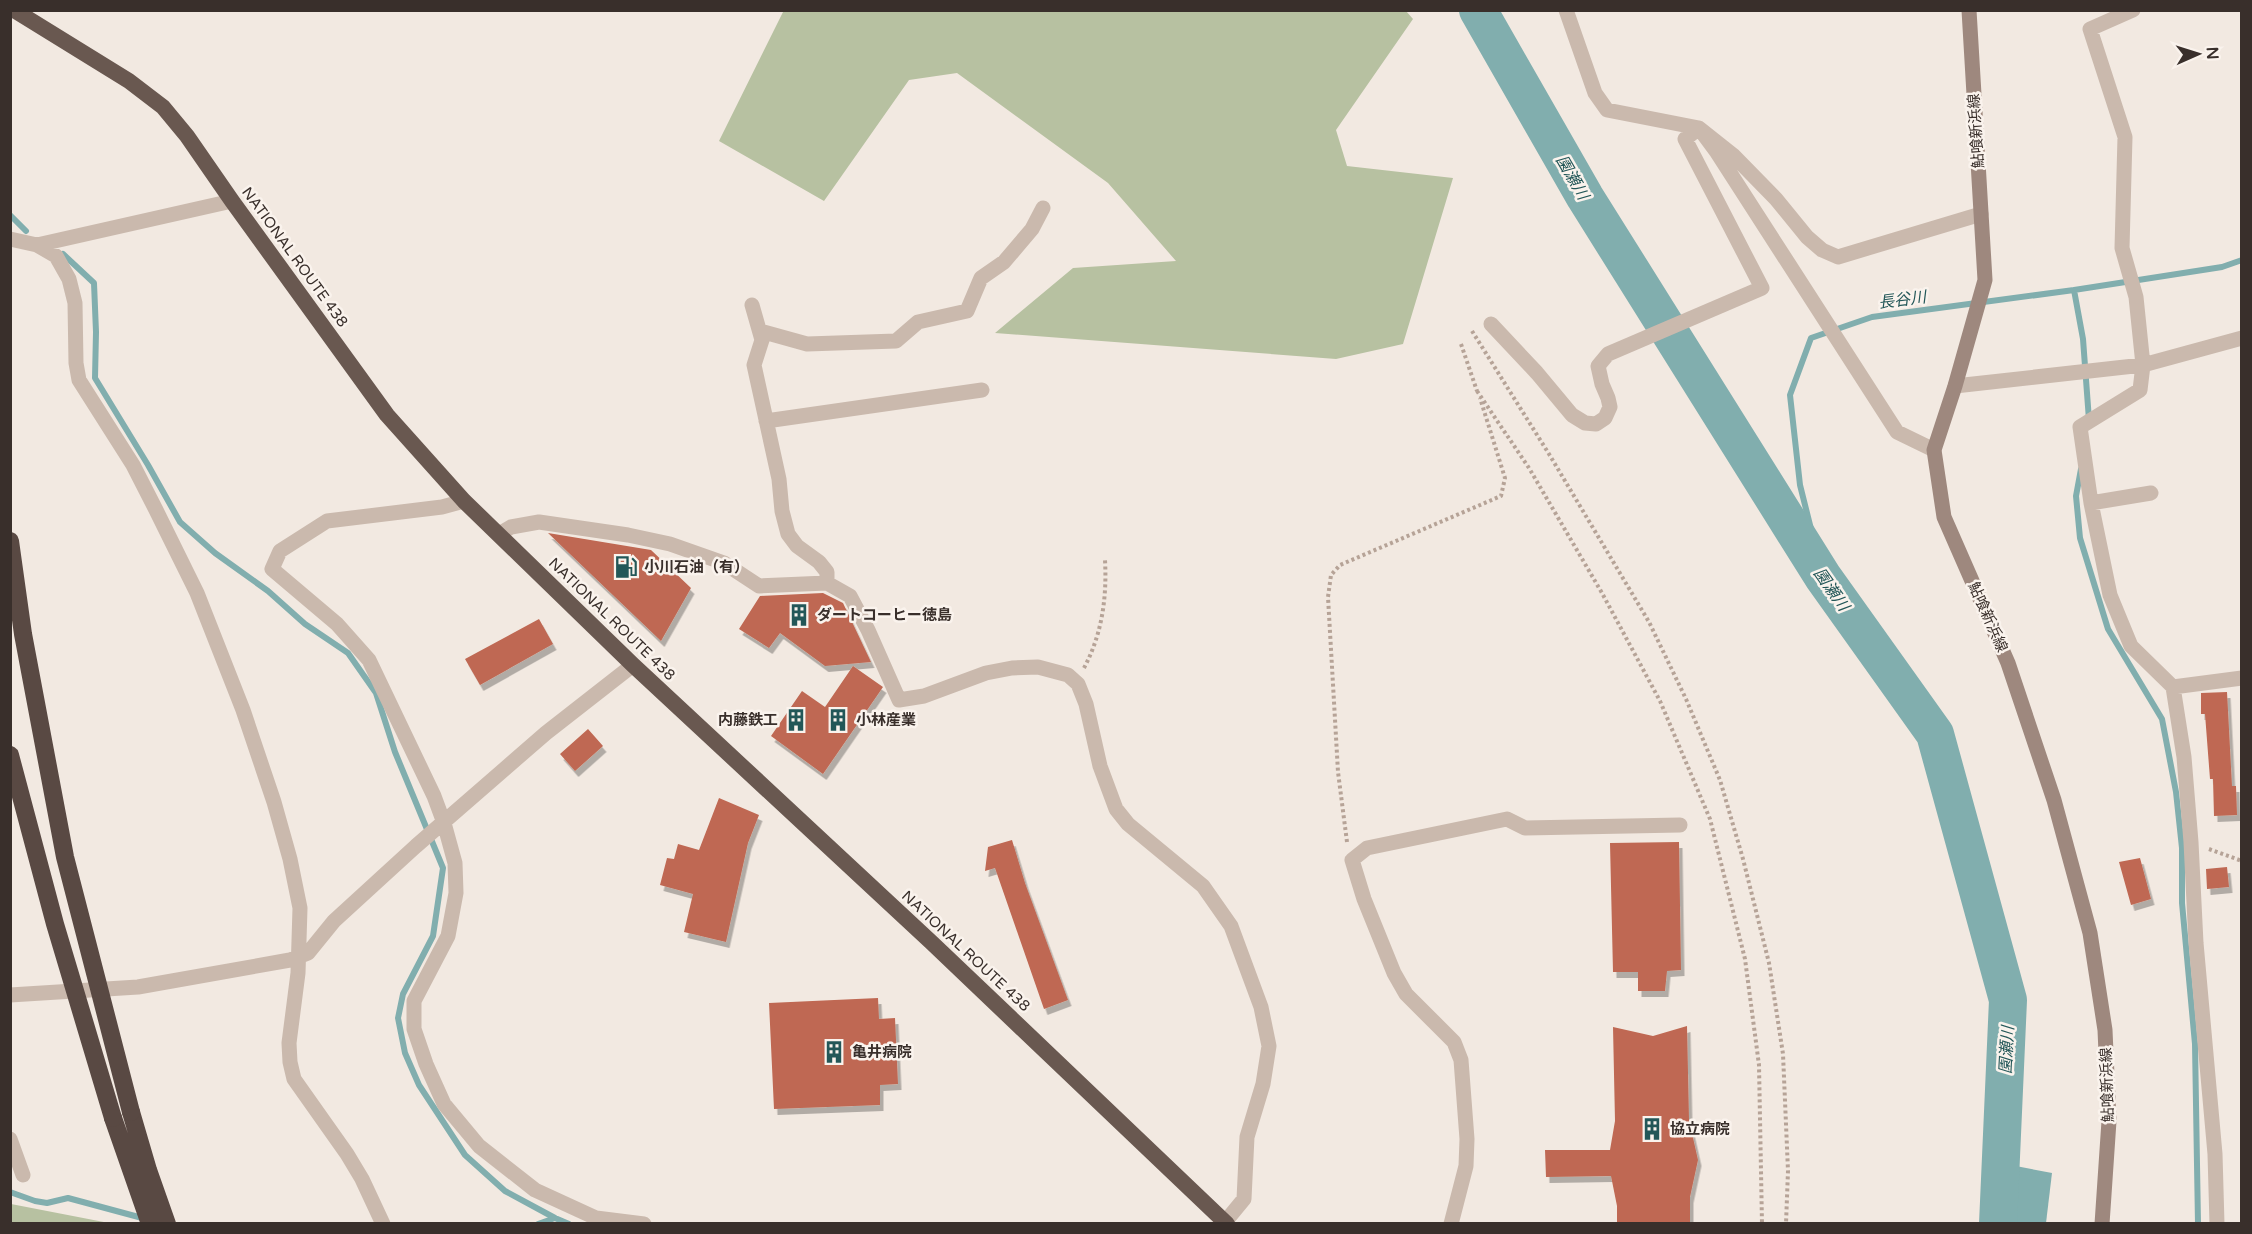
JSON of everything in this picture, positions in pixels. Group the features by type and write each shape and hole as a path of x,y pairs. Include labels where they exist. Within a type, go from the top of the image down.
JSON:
{"highway":[{"name":"NATIONAL ROUTE 438","path":"23,12 129,81 163,108 188,136 232,201 387,415 464,501 633,665 931,942 1226,1223"},
{"path":"10,541 23,634 65,857 131,1112 167,1224"},
{"path":"10,755 55,924 113,1118 150,1224"}],"main road":[{"name":"鮎喰新浜線","path":"1969,10 1985,280 1934,450 1944,518 2008,663 2054,800 2090,933 2105,1030 2109,1120 2102,1224"}],"street":[{"path":"1566,10 1580,57 1595,93 1607,110 1699,128 1732,155 1776,199 1807,237 1822,250 1838,257 1981,214"},
{"path":"2133,10 2090,29 2125,137 2122,248 2136,297 2142,365 2140,390 2080,427 2091,503 2109,594 2131,646 2173,687 2184,757 2191,842 2196,943 2215,1154 2217,1224"},
{"path":"1491,324 1572,415 1585,423 1596,424 1605,418 1610,407 1598,366 1608,354 1762,288 1685,139 1699,128"},
{"path":"1699,128 1897,432 1934,450"},
{"path":"37,245 232,201"},
{"path":"760,331 807,344 896,341 918,322 967,311 981,278 1004,262 1032,229 1043,208"},
{"path":"10,239 37,245 56,256 69,279 75,303 76,363 79,380 133,465 197,592 243,710 274,802 290,859 300,908 299,957 289,1043 294,1078 362,1179 383,1224"},
{"path":"752,305 762,340 754,365 779,479 782,511 788,534 797,546 819,562 827,572 827,583"},
{"path":"1955,386 2142,365 2241,338"},
{"path":"766,421 982,390"},
{"path":"2091,503 2151,493"},
{"path":"464,501 442,507 327,521 280,551 272,569 337,624 369,660 434,796 444,823 455,863 456,893 448,936 414,1001 414,1029 426,1064 444,1104 479,1146 535,1190 596,1218 644,1224"},
{"path":"499,534 511,527 539,522 628,535 670,544 724,563 759,586 827,583 850,596 899,700 924,696 986,673 1012,669 1038,667 1068,675 1078,684 1086,704 1100,766 1116,809 1128,824 1203,886 1217,905 1231,926 1261,1007 1269,1046 1263,1084 1247,1137 1244,1199 1226,1223"},
{"path":"10,995 138,987 290,960 308,953 334,921 416,846 546,733 633,665"},
{"path":"2173,687 2241,678"},
{"path":"1451,1224 1466,1166 1467,1139 1461,1060 1454,1042 1406,994 1394,973 1364,899 1352,860 1367,848 1508,819 1525,828 1680,825"},
{"path":"10,1139 23,1175"}],"path":[{"path":"1472,331 1549,454 1648,622 1686,699 1720,780 1769,963 1783,1054 1788,1171 1786,1224"},
{"path":"1352,860 1347,842 1338,772 1328,597 1331,575 1340,565 1502,496 1505,478 1461,344"},
{"path":"1477,391 1529,468 1602,593 1660,701 1710,819 1745,959 1758,1054 1762,1224"},
{"path":"1073,680 1083,670 1093,651 1103,618 1105,560"},
{"path":"2191,842 2241,861"}],"green space":[{"path":"784,10 1406,11 1413,19 1336,130 1347,166 1453,178 1403,344 1336,359 995,333 1073,268 1176,261 1108,183 957,73 909,80 824,201 719,141"},
{"path":"11,1204 109,1223 11,1223"}],"water":[{"path":"1995,1162 2052,1173 2046,1223 1981,1223"}],"building":[{"name":"小川石油（有）","path":"548,533 651,550 691,588 661,641"},
{"name":"ダートコーヒー徳島","path":"823,593 843,603 871,662 825,666 780,633 769,648 739,629 760,596"},
{"path":"539,619 553,644 480,685 465,659"},
{"name":"小林産業","path":"853,666 883,687 823,774 771,736 802,691 825,707"},
{"path":"2227,692 2232,786 2236,786 2237,815 2214,816 2213,779 2210,779 2205,714 2201,714 2201,693"},
{"path":"588,729 603,746 575,771 560,754"},
{"path":"719,798 759,815 748,843 726,942 684,932 693,894 660,885 667,858 674,859 678,844 699,850"},
{"path":"1012,840 1025,883 1068,1000 1044,1009 995,868 985,871 988,847"},
{"path":"1679,842 1681,970 1667,971 1665,991 1638,991 1638,972 1613,972 1610,843"},
{"path":"2140,858 2151,899 2131,905 2119,862"},
{"path":"2227,867 2229,887 2207,889 2206,869"},
{"name":"亀井病院","path":"878,998 879,1019 895,1018 898,1084 880,1085 880,1105 774,1109 769,1003"},
{"name":"協立病院","path":"1687,1026 1689,1120 1698,1160 1690,1197 1690,1224 1617,1224 1617,1206 1611,1176 1546,1177 1545,1150 1610,1150 1615,1121 1613,1027 1653,1036"}],"waterway":[{"name":"園瀬川","path":"1478,10 1585,197 1823,577 1935,734 2008,1000 1998,1224"},
{"path":"10,215 26,231"},
{"path":"63,254 94,283 95,378 180,522 215,553 268,591 305,624 348,653 376,693 395,752 443,868 433,936 403,994 398,1018 405,1053 419,1085 465,1155 505,1191 569,1224"},
{"name":"長谷川","path":"1823,577 1800,485 1790,395 1811,338 1872,317 2074,290 2222,267 2242,260"},
{"path":"2074,290 2083,339 2089,420"},
{"path":"2081,469 2076,496 2080,538 2108,629 2162,719 2176,792 2182,848 2182,903 2195,1044 2198,1224"},
{"path":"10,1192 47,1203 68,1198 146,1219"},
{"path":"538,1224 555,1218"}],"place":[{"name":"小川石油（有）","path":"626,567"},
{"name":"ダートコーヒー徳島","path":"799,615"},
{"name":"内藤鉄工","path":"796,720"},
{"name":"小林産業","path":"838,720"},
{"name":"亀井病院","path":"834,1052"},
{"name":"協立病院","path":"1652,1129"}]}
